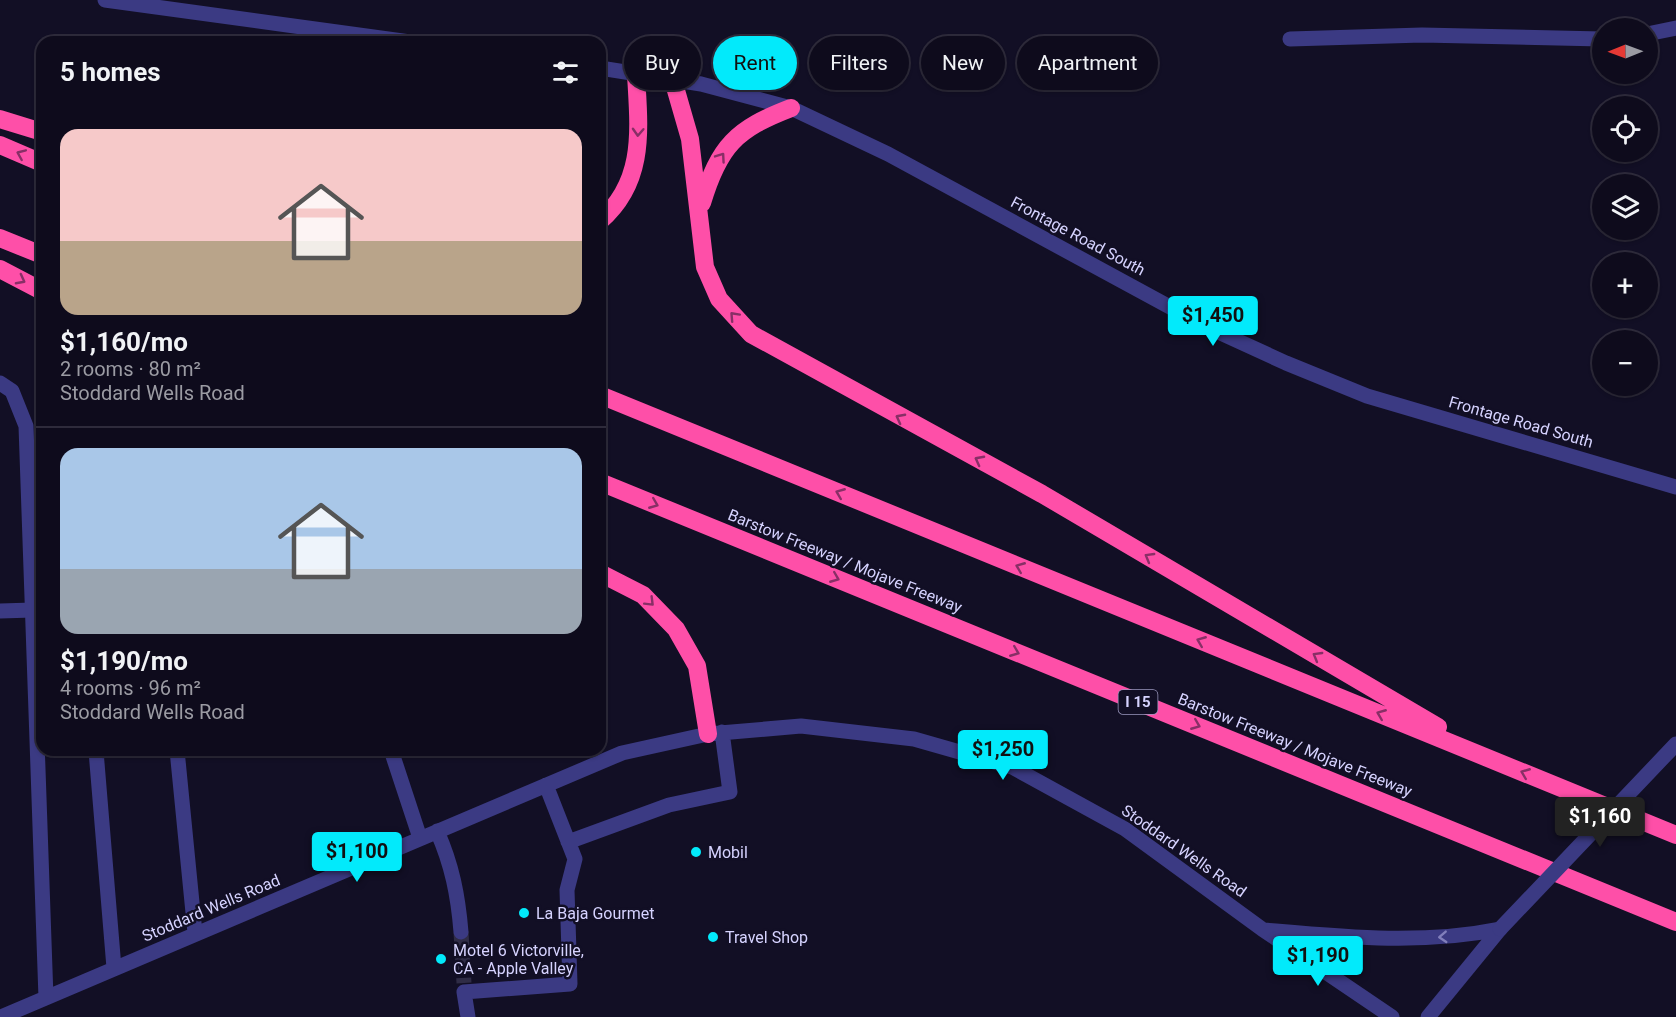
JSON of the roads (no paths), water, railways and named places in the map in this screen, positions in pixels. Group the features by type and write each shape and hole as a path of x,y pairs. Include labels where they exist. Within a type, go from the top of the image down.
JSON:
{"highway":[{"path":"606,214 627,191 636,161 639,129 637,90"},
{"path":"676,90 690,139 705,267 718,299 751,334 1042,494 1494,760"},
{"path":"700,211 711,170 735,136 765,118 791,108"},
{"path":"0,119 36,130"},
{"path":"0,145 36,160"},
{"path":"0,238 36,253"},
{"path":"0,269 36,288"},
{"path":"606,397 1676,835"},
{"name":"Barstow Freeway / Mojave Freeway","path":"606,484 1676,922"},
{"path":"606,576 643,596 676,629 697,666 715,733"}],"street":[{"path":"105,0 366,36"},
{"path":"1658,32 1676,28"},
{"path":"1290,39 1422,34 1592,39"},
{"name":"Frontage Road South","path":"606,69 624,72"},
{"name":"Frontage Road South","path":"701,85 741,93 791,108 888,154 1203,325 1286,363 1367,396 1676,488"},
{"path":"0,383 12,391 26,426 36,700"},
{"path":"0,611 33,610"},
{"name":"Stoddard Wells Road","path":"1,1017 622,753 715,733 801,726 914,739 1012,767 1125,829 1262,929 1392,1017"},
{"path":"568,842 669,806 730,792 715,733"},
{"path":"1428,1017 1500,928 1676,744"},
{"path":"38,756 46,998"},
{"path":"96,756 114,968"},
{"path":"178,756 195,933"},
{"path":"393,756 420,838"},
{"path":"468,1017 464,988 570,984 567,891 574,859 546,785"},
{"path":"437,831 451,863 456,883 461,932"},
{"path":"1262,929 1364,938 1411,939 1464,936 1500,928"}],"tunnel":[{"path":"461,932 464,983"}],"place":[{"name":"Mobil","path":"696,852"},
{"name":"La Baja Gourmet","path":"524,913"},
{"name":"Travel Shop","path":"713,937"},
{"name":"Motel 6 Victorville, CA - Apple Valley","path":"441,959"}]}
